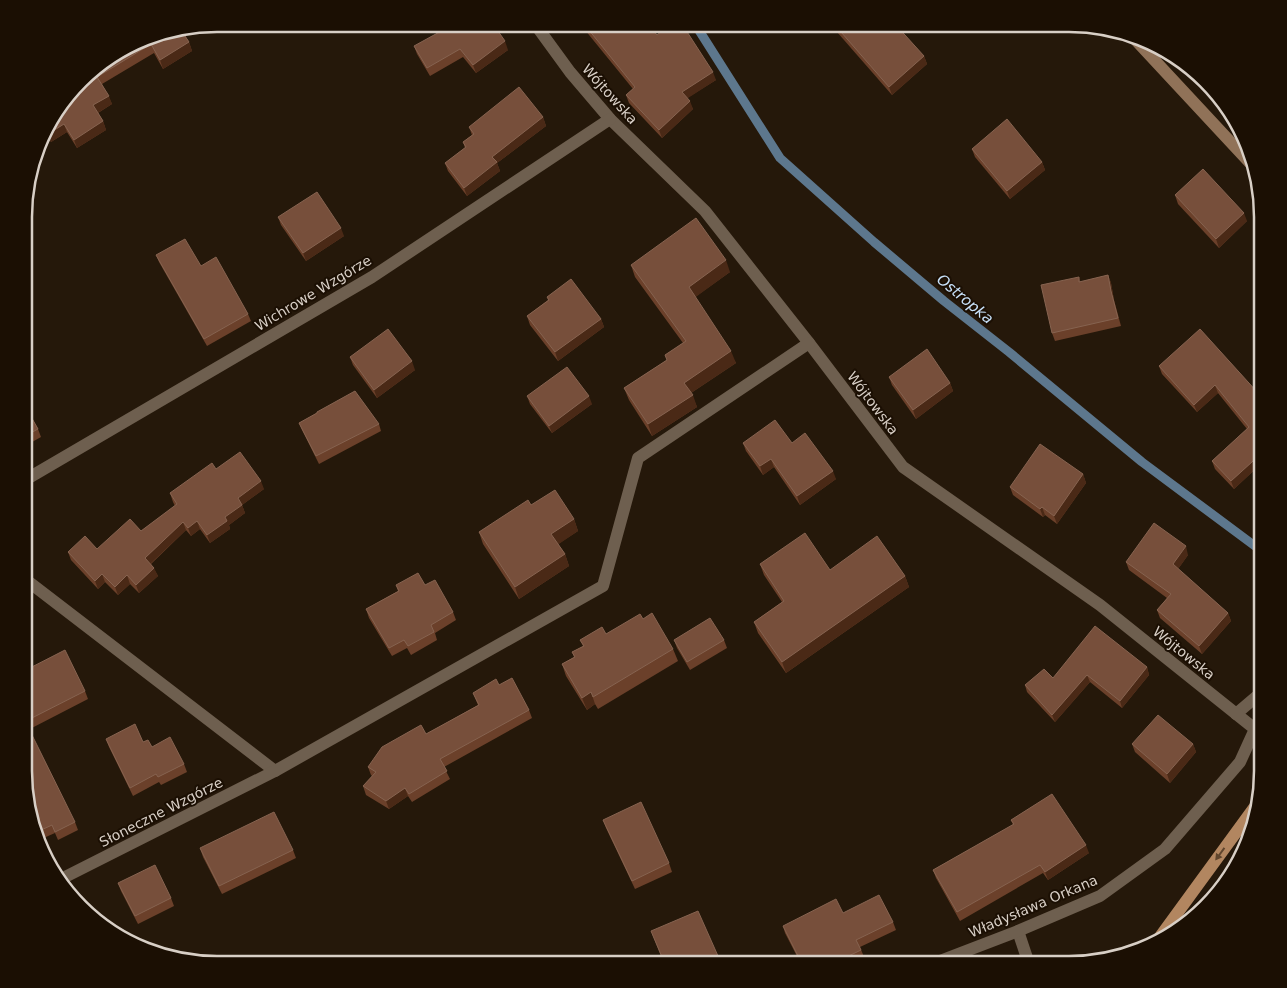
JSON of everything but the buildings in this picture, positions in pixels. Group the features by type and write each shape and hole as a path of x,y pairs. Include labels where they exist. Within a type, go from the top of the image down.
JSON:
{"main road":[{"path":"1142,47 1245,157"},
{"path":"1167,928 1249,815"}],"street":[{"name":"Wójtowska","path":"541,32 570,72 610,119 705,211 809,343 903,467 1100,604 1254,729"},
{"name":"Wichrowe Wzgórze","path":"32,476 372,277 610,119"},
{"name":"Słoneczne Wzgórze","path":"66,876 275,771 603,586 638,458 809,343"},
{"path":"32,584 275,771"},
{"path":"1236,714 1254,699"},
{"name":"Władysława Orkana","path":"952,956 1100,896 1165,849 1240,762 1254,729"},
{"path":"1018,930 1026,956"}],"waterway":[{"name":"Ostropka","path":"700,32 780,158 874,242 944,301 1142,462 1254,545"}]}
